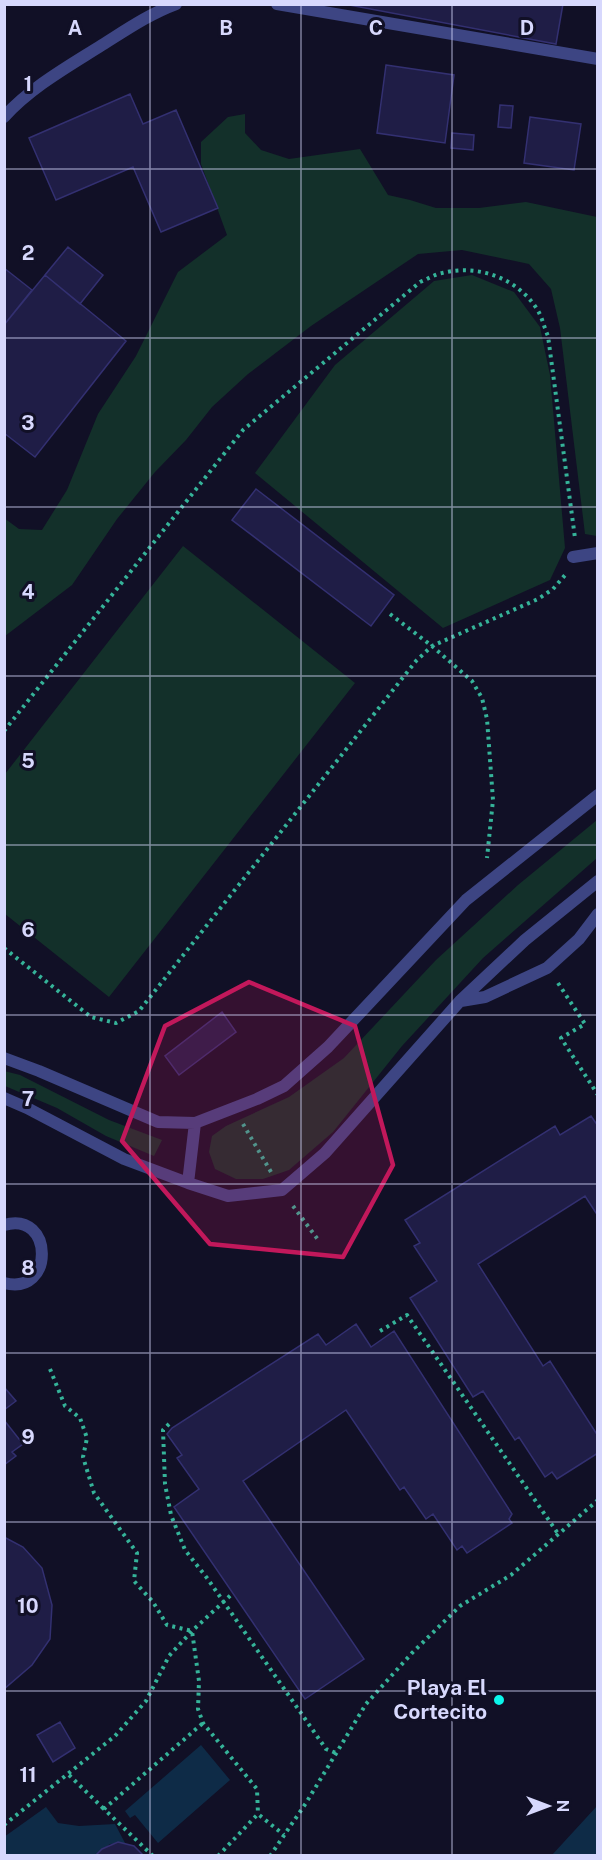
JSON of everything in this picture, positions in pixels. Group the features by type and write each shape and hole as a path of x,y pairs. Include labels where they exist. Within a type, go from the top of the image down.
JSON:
{"lane":[{"path":"4,117 17,102 153,8 176,4"},
{"path":"278,4 597,59"},
{"path":"573,557 597,553"},
{"path":"4,1058 158,1122 195,1123 257,1099 284,1086 328,1047 466,900 597,795"},
{"path":"4,1098 124,1159 188,1183 228,1196 282,1190 325,1153 460,1001 525,940 597,881"},
{"path":"460,1001 484,997 547,968 579,939 597,914"},
{"path":"188,1183 195,1123"},
{"path":"4,1225 15,1223 25,1226 41,1241 43,1251 40,1267 35,1274 19,1284 4,1282"}],"path":[{"path":"4,731 243,430 420,282 441,273 463,270 496,274 519,289 537,310 548,336 575,538 573,557 566,575 538,600 432,646 416,660 139,1011 116,1023 92,1017 4,948"},
{"path":"390,614 472,681 482,698 487,719 493,800 484,885"},
{"path":"562,989 585,1024 561,1038 597,1095"},
{"path":"380,1331 407,1315 559,1535"},
{"path":"50,1369 65,1406 80,1418 87,1438 83,1457 94,1493 136,1553 134,1581 153,1602 167,1625 192,1631"},
{"path":"169,1424 163,1430 165,1484 171,1515 185,1550 326,1749 336,1753"},
{"path":"270,1856 366,1704 460,1606 511,1575 597,1500"},
{"path":"4,1825 115,1736 146,1701 169,1656 233,1593"},
{"path":"192,1631 199,1681 198,1709 203,1723 257,1789 258,1814 218,1856"},
{"path":"104,1809 203,1723"},
{"path":"69,1775 153,1856"},
{"path":"258,1814 284,1835"}],"highlighted area":[{"path":"249,982 355,1026 393,1165 343,1257 210,1244 122,1141 165,1026"}],"green space":[{"path":"245,114 245,133 261,150 289,159 360,149 388,195 436,208 479,208 526,202 597,217 597,536 585,534 560,328 551,289 529,264 462,250 418,254 311,326 248,374 212,407 117,519 72,585 5,636 4,518 19,529 42,530 67,490 98,414 136,356 178,272 227,235 201,164 201,142 228,117"},
{"path":"472,275 514,292 540,327 550,375 565,548 550,580 443,628 255,473 335,365 434,281"},
{"path":"183,546 355,683 109,997 5,914 5,774"},
{"path":"597,820 597,858 483,958 402,1046 333,1132 289,1170 263,1179 236,1179 215,1169 209,1152 212,1136 226,1126 289,1097 344,1058 436,960 518,885"},
{"path":"4,1071 20,1075 109,1120 162,1140 154,1156 106,1136 57,1108 5,1086"}],"water":[{"path":"201,1745 230,1780 158,1843 135,1815 130,1818 125,1811"},
{"path":"597,1806 597,1855 552,1855"},
{"path":"46,1807 58,1823 79,1826 115,1824 125,1843 110,1844 95,1855 5,1856 4,1837"}],"building":[{"path":"344,4 563,4 556,44"},
{"path":"386,65 454,75 445,143 377,133"},
{"path":"130,94 143,124 176,110 218,208 161,232 133,167 56,200 29,138"},
{"path":"500,105 513,106 511,128 498,127"},
{"path":"530,117 581,124 574,170 524,163"},
{"path":"452,133 474,135 473,150 451,148"},
{"path":"68,247 103,275 80,304 45,275"},
{"path":"4,268 32,290 4,325"},
{"path":"45,275 126,341 35,457 4,433 4,325"},
{"path":"256,489 394,595 371,626 232,520"},
{"path":"222,1012 236,1032 179,1075 165,1056"},
{"path":"591,1116 598,1126 598,1216 585,1196 478,1264 543,1366 550,1361 598,1436 598,1453 557,1479 552,1472 545,1477 519,1437 515,1440 483,1391 473,1397 410,1298 437,1281 414,1246 420,1243 405,1220 555,1126 560,1135"},
{"path":"356,1324 371,1347 394,1331 512,1514 509,1519 512,1523 467,1553 462,1546 457,1550 433,1514 426,1519 404,1487 400,1490 346,1410 243,1481 364,1659 305,1699 174,1507 199,1489 177,1458 182,1455 167,1434 172,1428 318,1334 326,1345"},
{"path":"4,1387 16,1401 4,1410"},
{"path":"4,1420 23,1444 12,1452 16,1456 4,1465"},
{"path":"4,1537 23,1547 42,1568 52,1605 50,1639 32,1665 4,1689"},
{"path":"60,1722 75,1748 53,1762 37,1735"},
{"path":"118,1842 134,1846 144,1856 95,1856 102,1849"}],"place":[{"name":"Playa El Cortecito","path":"499,1700"}]}
